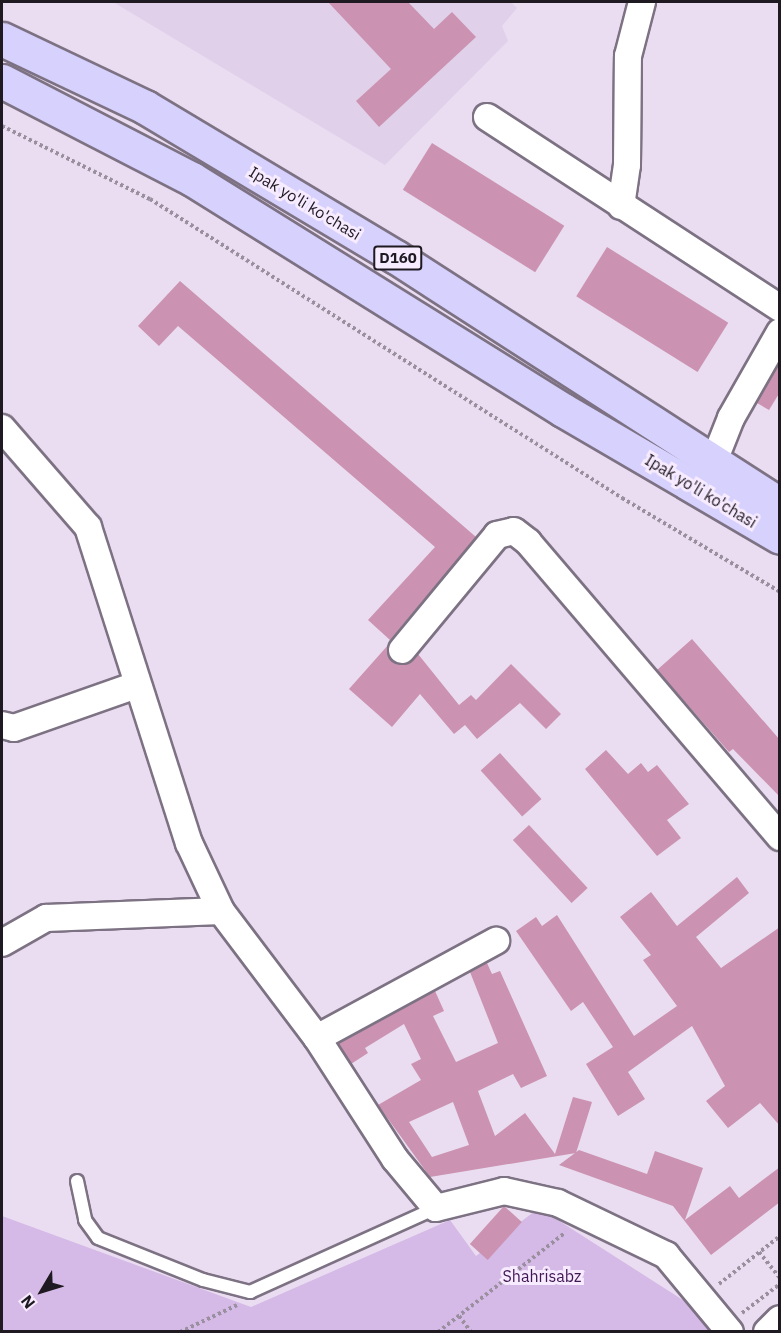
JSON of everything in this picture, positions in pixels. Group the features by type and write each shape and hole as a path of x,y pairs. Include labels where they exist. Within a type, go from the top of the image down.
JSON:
{"main road":[{"name":"Ipak yo'li ko'chasi","path":"2,39 146,107 396,257 780,504"},
{"name":"Ipak yo'li ko'chasi","path":"2,81 192,178 563,410 780,537"}],"street":[{"path":"621,206 627,165 628,56 642,2"},
{"path":"487,117 780,308"},
{"path":"714,462 731,418 780,332"},
{"path":"2,428 88,527 136,686 189,843 221,911 317,1038 395,1159 436,1208 504,1191 558,1203 666,1255 704,1296 728,1329"},
{"path":"402,650 497,535 514,531 780,837"},
{"path":"2,725 14,728 136,686"},
{"path":"2,943 46,918 221,911"},
{"path":"317,1038 496,941"},
{"path":"767,1332 780,1319"}],"lane":[{"path":"77,1181 85,1220 98,1238 203,1280 250,1292 436,1208"}],"path":[{"path":"2,126 160,205 621,498 780,592"},
{"path":"438,1332 586,1217"},
{"path":"704,1296 780,1236"},
{"path":"759,1252 780,1278"},
{"path":"728,1329 780,1284"},
{"path":"180,1332 230,1311 250,1292"},
{"path":"459,1316 471,1332"}],"shaded area":[{"path":"113,2 511,2 517,8 502,26 508,41 385,165"}],"green space":[{"name":"Shahrisabz","path":"539,1208 697,1309 714,1331 2,1331 2,1216 251,1307 450,1220 476,1256"}],"building":[{"path":"328,2 408,2 434,29 452,12 476,37 379,127 356,101 391,69"},
{"path":"432,143 564,226 535,272 403,190"},
{"path":"607,247 728,323 698,372 576,296"},
{"path":"180,281 476,537 390,640 368,620 435,547 178,326 159,346 138,326"},
{"path":"780,363 780,392 769,410 757,403"},
{"path":"692,639 780,740 780,797 733,749 729,752 657,670"},
{"path":"389,644 388,656 399,665 418,654 459,705 471,695 476,700 511,664 561,714 546,729 520,703 477,739 465,725 454,734 420,694 392,727 349,689"},
{"path":"606,750 628,774 641,763 648,772 657,765 689,804 667,820 681,838 657,856 585,769"},
{"path":"500,753 541,799 522,816 481,770"},
{"path":"529,825 588,888 572,903 513,840"},
{"path":"737,877 749,893 696,937 721,968 780,927 780,1126 760,1103 728,1128 706,1101 725,1086 692,1026 628,1072 645,1099 618,1116 586,1064 613,1047 583,1002 571,1011 516,931 536,917 542,926 557,915 634,1036 677,1006 643,960 651,955 620,917 651,892 677,926"},
{"path":"487,963 492,974 500,971 547,1076 521,1088 513,1074 478,1091 495,1136 525,1113 555,1154 573,1097 592,1102 576,1153 430,1177 378,1105 421,1080 411,1064 421,1059 404,1024 365,1048 368,1053 351,1064 338,1043 435,991 444,1011 433,1016 456,1062 498,1043 470,972","holes":["453,1102 469,1145 432,1157 409,1122"]},
{"path":"579,1150 647,1174 655,1151 703,1168 685,1220 730,1186 739,1198 780,1167 780,1202 711,1255 673,1206 559,1165"},
{"path":"504,1206 522,1222 488,1260 470,1244"}]}
